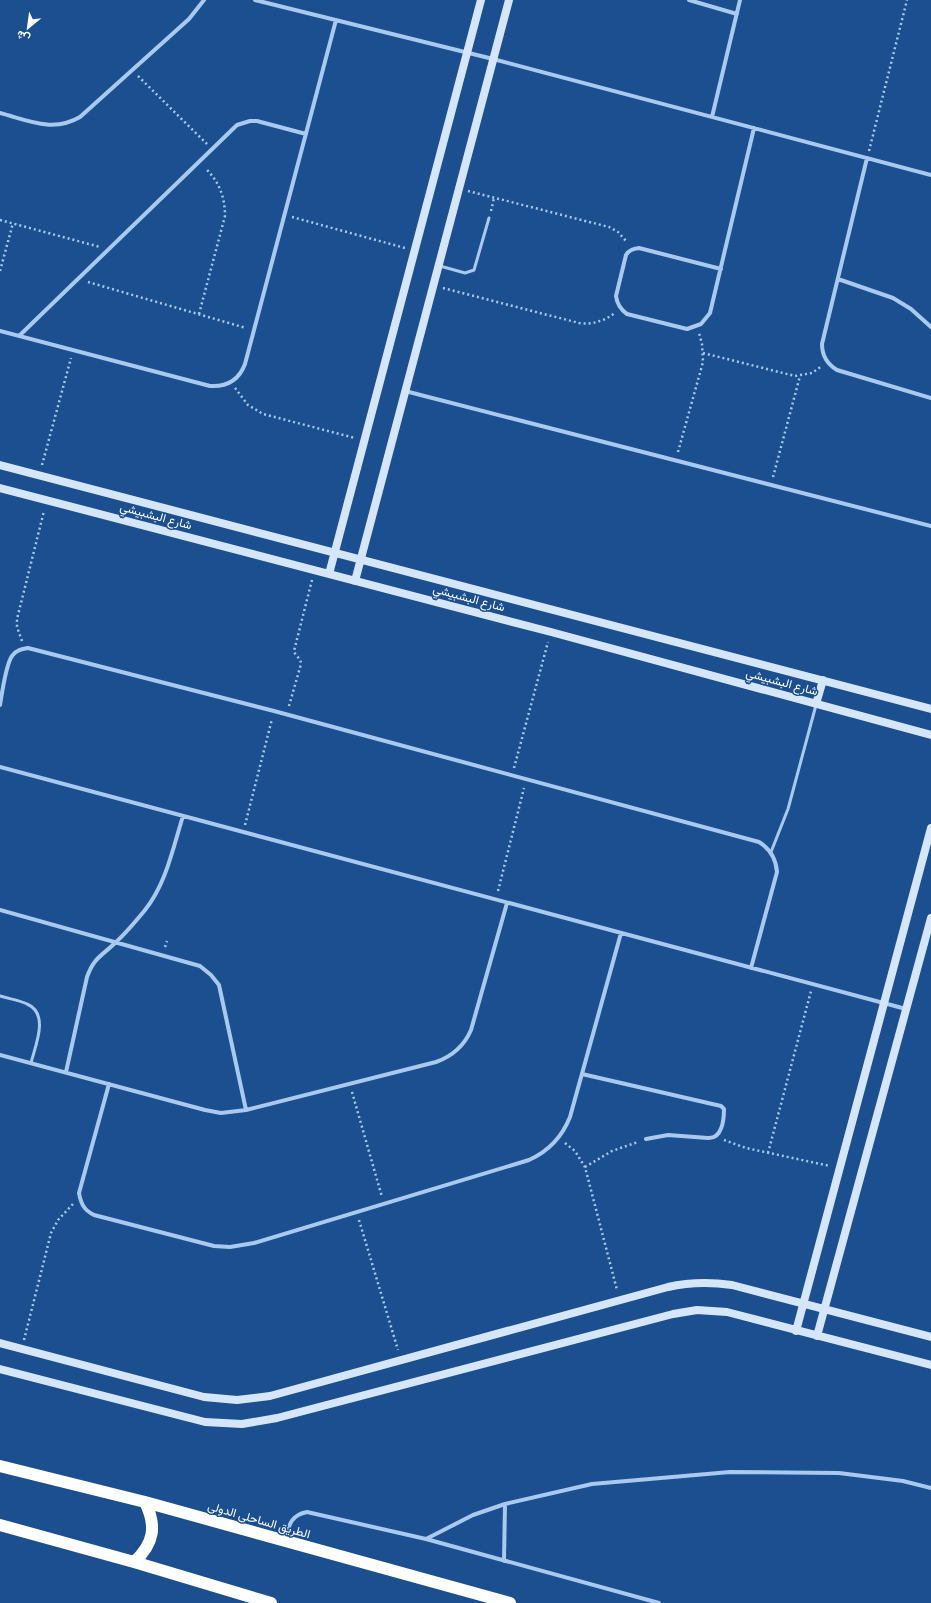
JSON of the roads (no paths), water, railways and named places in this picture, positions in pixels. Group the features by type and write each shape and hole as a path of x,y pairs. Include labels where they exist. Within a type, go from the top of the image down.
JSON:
{"highway":[{"name":"الطريق الساحلى الدولى","path":"0,1466 145,1502 510,1603"},
{"path":"134,1562 142,1554 152,1535 153,1523 145,1502"},
{"path":"0,1525 134,1562 271,1603"}],"street":[{"path":"0,113 48,125 68,124 80,117 189,19 204,0"},
{"path":"255,0 467,52 931,176"},
{"path":"329,574 481,0"},
{"path":"355,581 508,0"},
{"path":"689,0 737,14"},
{"path":"712,117 740,0"},
{"path":"0,331 210,386 218,387 232,382 242,371 254,330 336,20"},
{"path":"19,336 237,125 250,121 257,121 306,134"},
{"path":"721,269 639,248 631,250 628,252 625,259 616,296 620,308 627,314 687,330 697,327 705,321 710,313 721,269 754,128"},
{"path":"868,158 822,344 824,356 827,362 837,370 931,398"},
{"path":"838,279 893,298 911,309 931,328"},
{"path":"405,391 931,526"},
{"name":"شارع البشبيشي","path":"0,465 931,709"},
{"name":"شارع البشبيشي","path":"0,488 551,632 931,735"},
{"path":"0,705 10,660 15,652 28,648 287,714 759,842 771,852 775,862 776,872 752,968"},
{"path":"816,704 823,680"},
{"path":"0,767 907,1009"},
{"path":"66,1072 91,964 116,942 145,910 162,883 183,816"},
{"path":"796,1331 931,828"},
{"path":"0,1055 213,1112 230,1113 436,1062 453,1054 461,1047 471,1030 507,903"},
{"path":"0,910 200,966 219,985 246,1110"},
{"path":"817,1336 931,918"},
{"path":"109,1084 80,1187 80,1199 85,1209 94,1214 214,1246 230,1247 254,1243 529,1160 546,1151 559,1138 570,1117 621,933"},
{"path":"582,1074 721,1106 724,1111 720,1131 717,1136 711,1139 668,1134 646,1139"},
{"path":"0,1343 220,1400 254,1399 270,1396 668,1287 706,1282 732,1285 931,1337"},
{"path":"0,1369 188,1418 223,1424 242,1424 277,1418 684,1311 712,1310 727,1312 931,1365"},
{"path":"426,1539 474,1514 505,1504 592,1484 730,1472 839,1473 903,1481 931,1488"},
{"path":"504,1561 505,1504"},
{"path":"285,1541 290,1522 300,1513 307,1512 426,1539 659,1603"}],"lane":[{"path":"438,266 465,273 474,270 489,218"},
{"path":"771,852 788,809 816,704"},
{"path":"0,996 27,1004 37,1012 40,1026 31,1063"}]}
